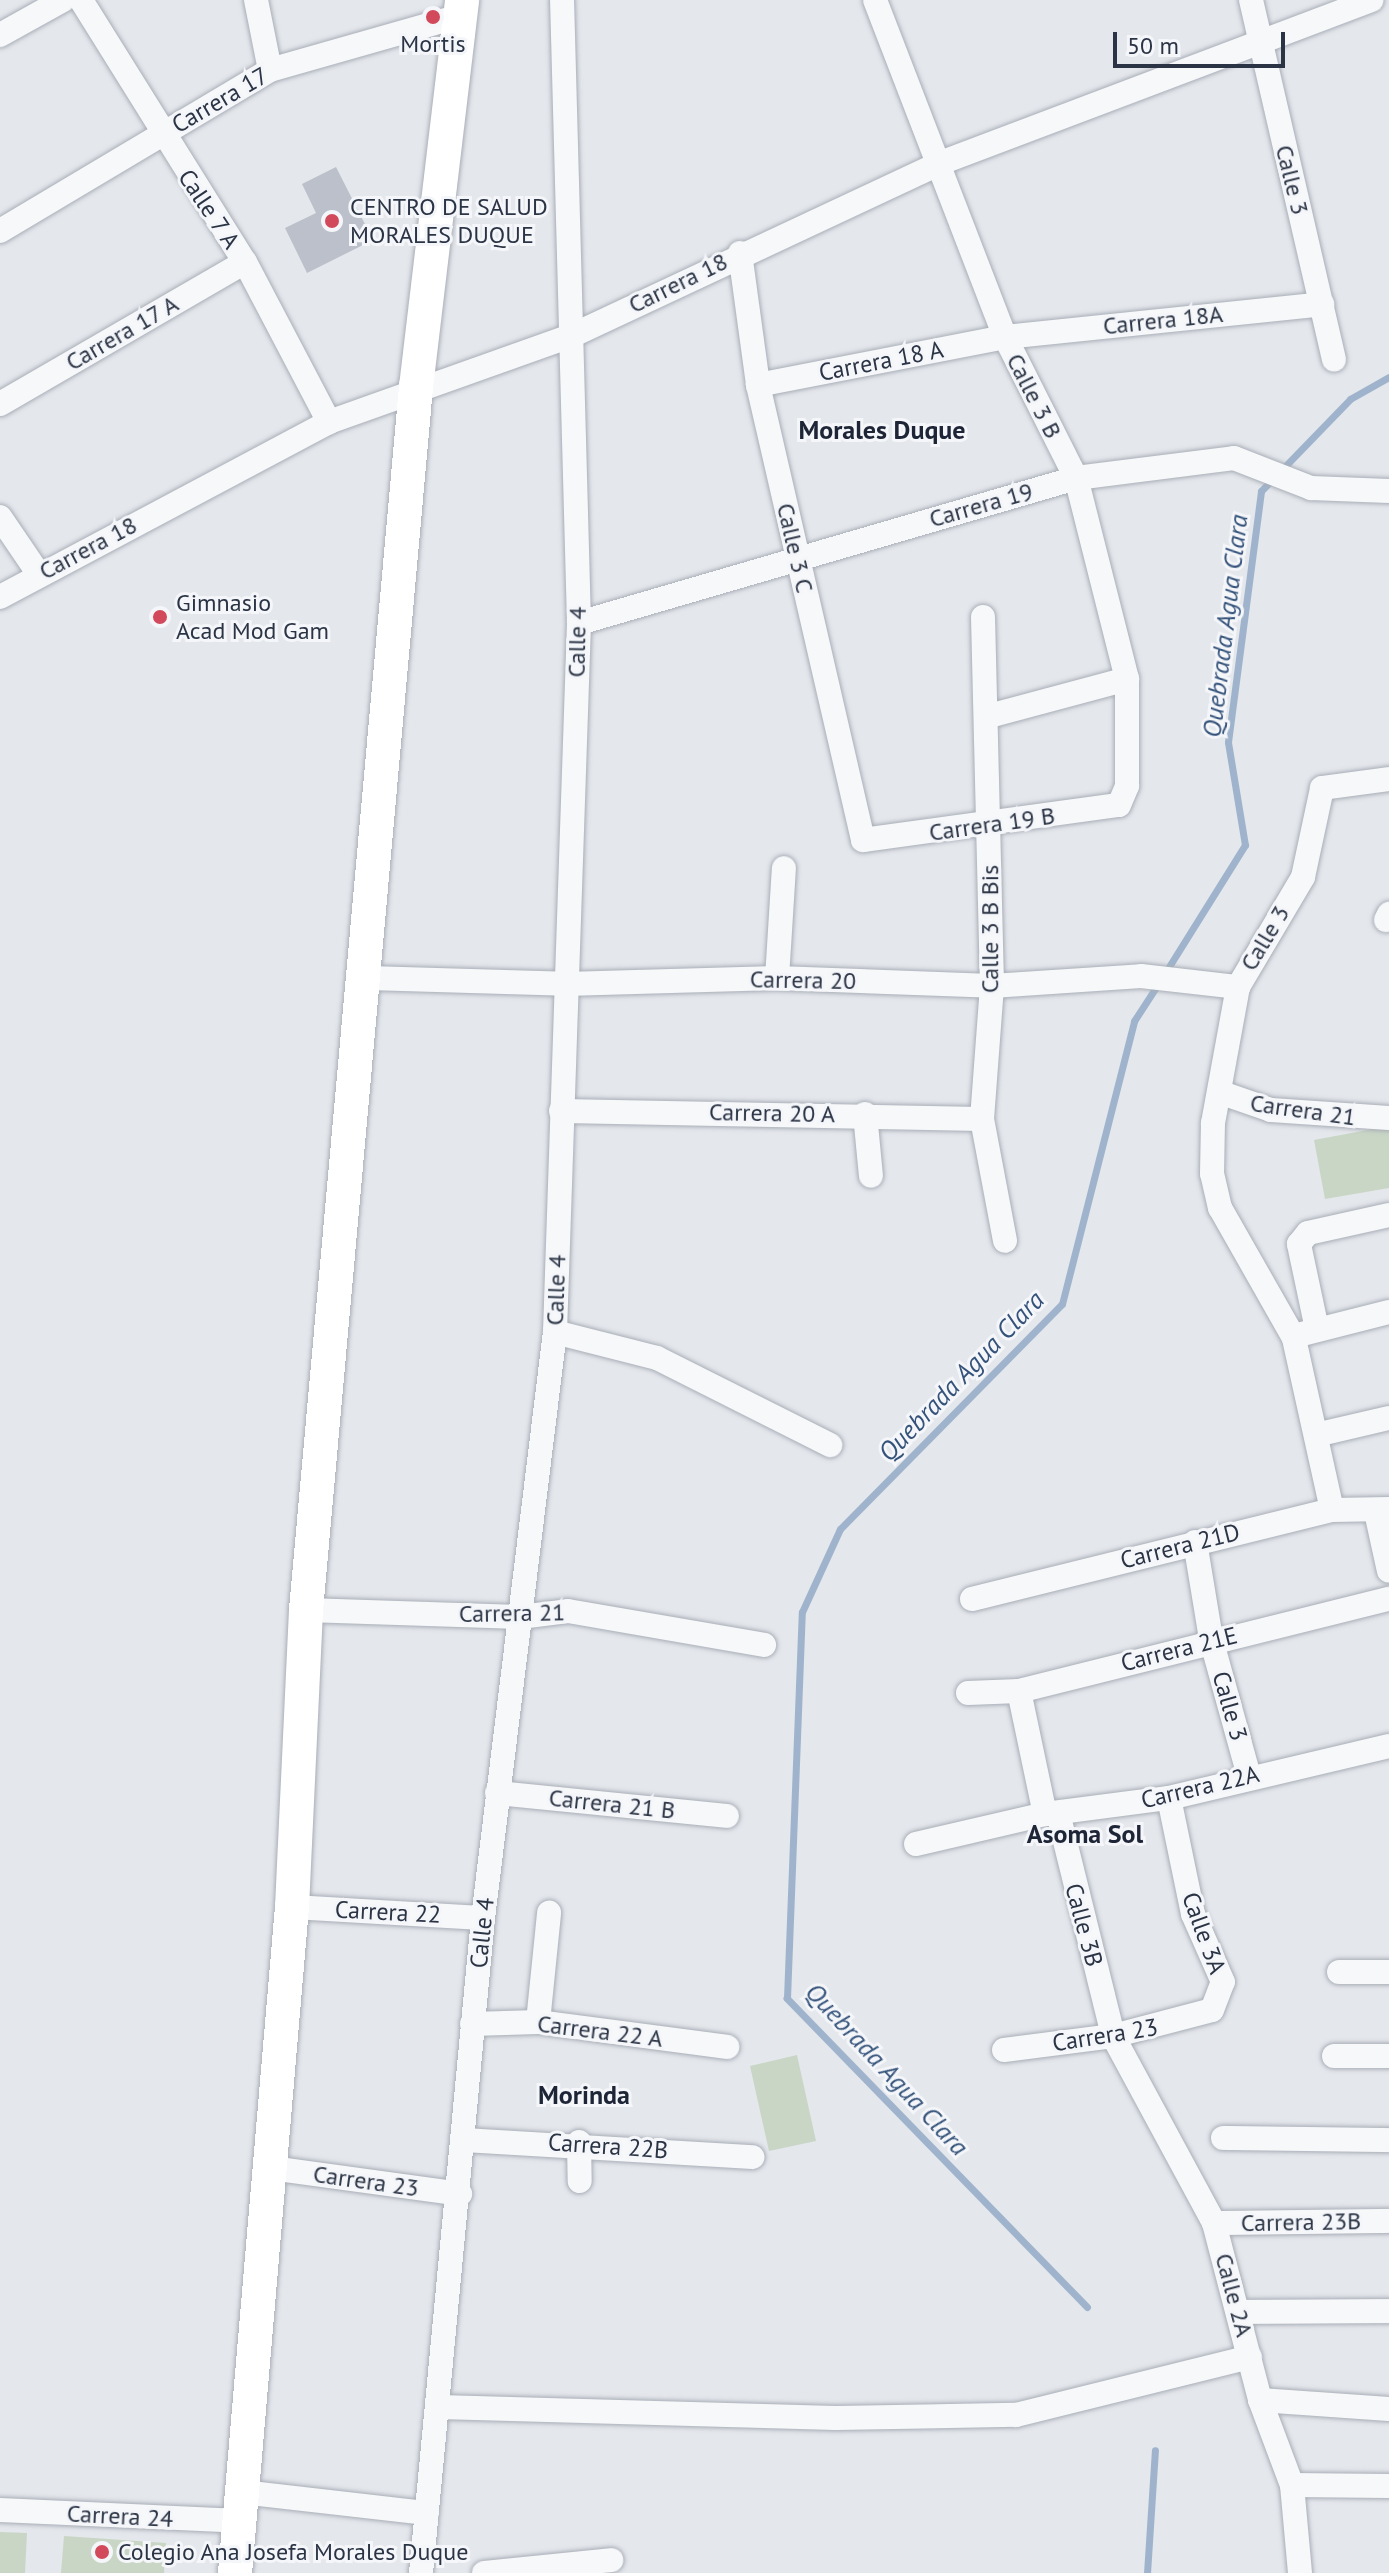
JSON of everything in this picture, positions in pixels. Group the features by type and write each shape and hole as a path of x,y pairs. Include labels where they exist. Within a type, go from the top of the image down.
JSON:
{"street":[{"path":"0,35 63,0"},
{"name":"Calle 7 A","path":"81,0 159,134 245,262 329,422"},
{"path":"256,0 270,70"},
{"name":"Calle 4","path":"421,2573 460,2194 483,1918 555,1332 579,623 562,0"},
{"name":"Calle 3 B","path":"875,0 943,162 1005,337 1076,478 1127,679 1127,786 1119,805"},
{"name":"Calle 3","path":"1251,0 1334,360"},
{"name":"Carrera 18","path":"0,597 38,573 329,422 416,387 571,336 740,253 943,162 1371,0"},
{"path":"235,2573 292,1907 306,1610 368,978 416,387 461,8"},
{"name":"Carrera 17","path":"0,231 270,70 461,8"},
{"name":"Calle 3 C","path":"740,253 758,385 863,840"},
{"name":"Carrera 17 A","path":"0,404 245,262"},
{"name":"Carrera 18A","path":"1005,337 1322,304"},
{"name":"Carrera 18 A","path":"758,385 1005,337"},
{"name":"Carrera 19","path":"579,623 1076,478 1234,458 1269,466 1311,488 1389,491"},
{"path":"0,517 38,573"},
{"name":"Calle 3 B Bis","path":"983,617 989,716 983,732 989,827 992,986 982,1119 1005,1241"},
{"path":"989,716 1127,679"},
{"name":"Calle 3","path":"1332,1510 1320,1434 1294,1338 1220,1208 1212,1174 1228,985 1303,877 1322,788 1389,779"},
{"name":"Carrera 19 B","path":"863,840 989,827 1119,805"},
{"path":"777,978 784,868"},
{"name":"Carrera 20","path":"368,978 565,984 777,978 992,986 1141,976 1228,985"},
{"name":"Carrera 21","path":"1219,1092 1271,1110 1389,1118"},
{"name":"Carrera 20 A","path":"561,1111 865,1114 982,1119"},
{"path":"865,1114 871,1176"},
{"path":"1317,1329 1298,1254 1308,1233 1389,1215"},
{"path":"1294,1338 1317,1329 1389,1312"},
{"path":"555,1332 657,1358 830,1445"},
{"path":"1320,1434 1389,1418"},
{"name":"Carrera 21D","path":"972,1599 1332,1510 1382,1511"},
{"path":"1382,1511 1389,1571"},
{"name":"Calle 3","path":"1195,1542 1211,1639 1249,1776"},
{"name":"Carrera 21E","path":"968,1693 1019,1691 1211,1639 1389,1599"},
{"name":"Carrera 21","path":"306,1610 520,1617 568,1611 764,1645"},
{"name":"Calle 3B","path":"1019,1691 1113,2036"},
{"name":"Carrera 22A","path":"916,1844 1052,1813 1169,1798 1249,1776 1389,1746"},
{"name":"Carrera 21 B","path":"497,1793 727,1816"},
{"name":"Calle 3A","path":"1169,1798 1193,1914 1223,1982 1206,2016"},
{"name":"Carrera 22","path":"292,1907 483,1918"},
{"path":"538,2022 549,1913"},
{"path":"1339,1972 1389,1972"},
{"name":"Carrera 23","path":"1004,2050 1113,2036 1206,2016"},
{"name":"Carrera 22 A","path":"472,2024 538,2022 727,2047"},
{"name":"Calle 2A","path":"1113,2036 1214,2223 1240,2312 1260,2400 1292,2485 1300,2573"},
{"path":"1334,2056 1389,2056"},
{"path":"1223,2138 1389,2140"},
{"name":"Carrera 22B","path":"464,2140 579,2142 752,2157"},
{"path":"579,2142 580,2181"},
{"name":"Carrera 23","path":"271,2168 460,2194"},
{"name":"Carrera 23B","path":"1214,2223 1389,2221"},
{"path":"1240,2312 1389,2311"},
{"path":"439,2407 553,2404 836,2418 1016,2415 1250,2357"},
{"path":"1260,2400 1389,2409"},
{"path":"1292,2485 1389,2486"},
{"name":"Carrera 24","path":"0,2510 241,2507 427,2513"},
{"path":"484,2573 611,2560"}],"green space":[{"path":"1389,1126 1389,1188 1325,1199 1314,1140"},
{"path":"797,2055 816,2141 769,2151 750,2066"},
{"path":"0,2532 27,2533 25,2573 0,2573"},
{"path":"64,2536 166,2543 164,2573 61,2573"}],"building":[{"name":"CENTRO DE SALUD MORALES DUQUE","path":"336,167 373,240 307,273 285,228 316,213 302,184"}],"waterway":[{"name":"Quebrada Agua Clara","path":"1165,973 1245,845 1228,742 1261,491 1350,399 1389,377"},
{"name":"Quebrada Agua Clara","path":"1087,2307 787,1998 802,1612 840,1529 1062,1304 1134,1021 1158,984"},
{"name":"Quebrada Agua Clara","path":"1147,2573 1155,2450"}],"place":[{"name":"Mortis","path":"433,17"},
{"name":"CENTRO DE SALUD MORALES DUQUE","path":"332,221"},
{"name":"Gimnasio Acad Mod Gam","path":"160,617"},
{"name":"Colegio Ana Josefa Morales Duque","path":"102,2552"}],"district":[{"name":"Morales Duque","path":"882,430"},
{"name":"Asoma Sol","path":"1085,1834"},
{"name":"Morinda","path":"584,2095"}]}
